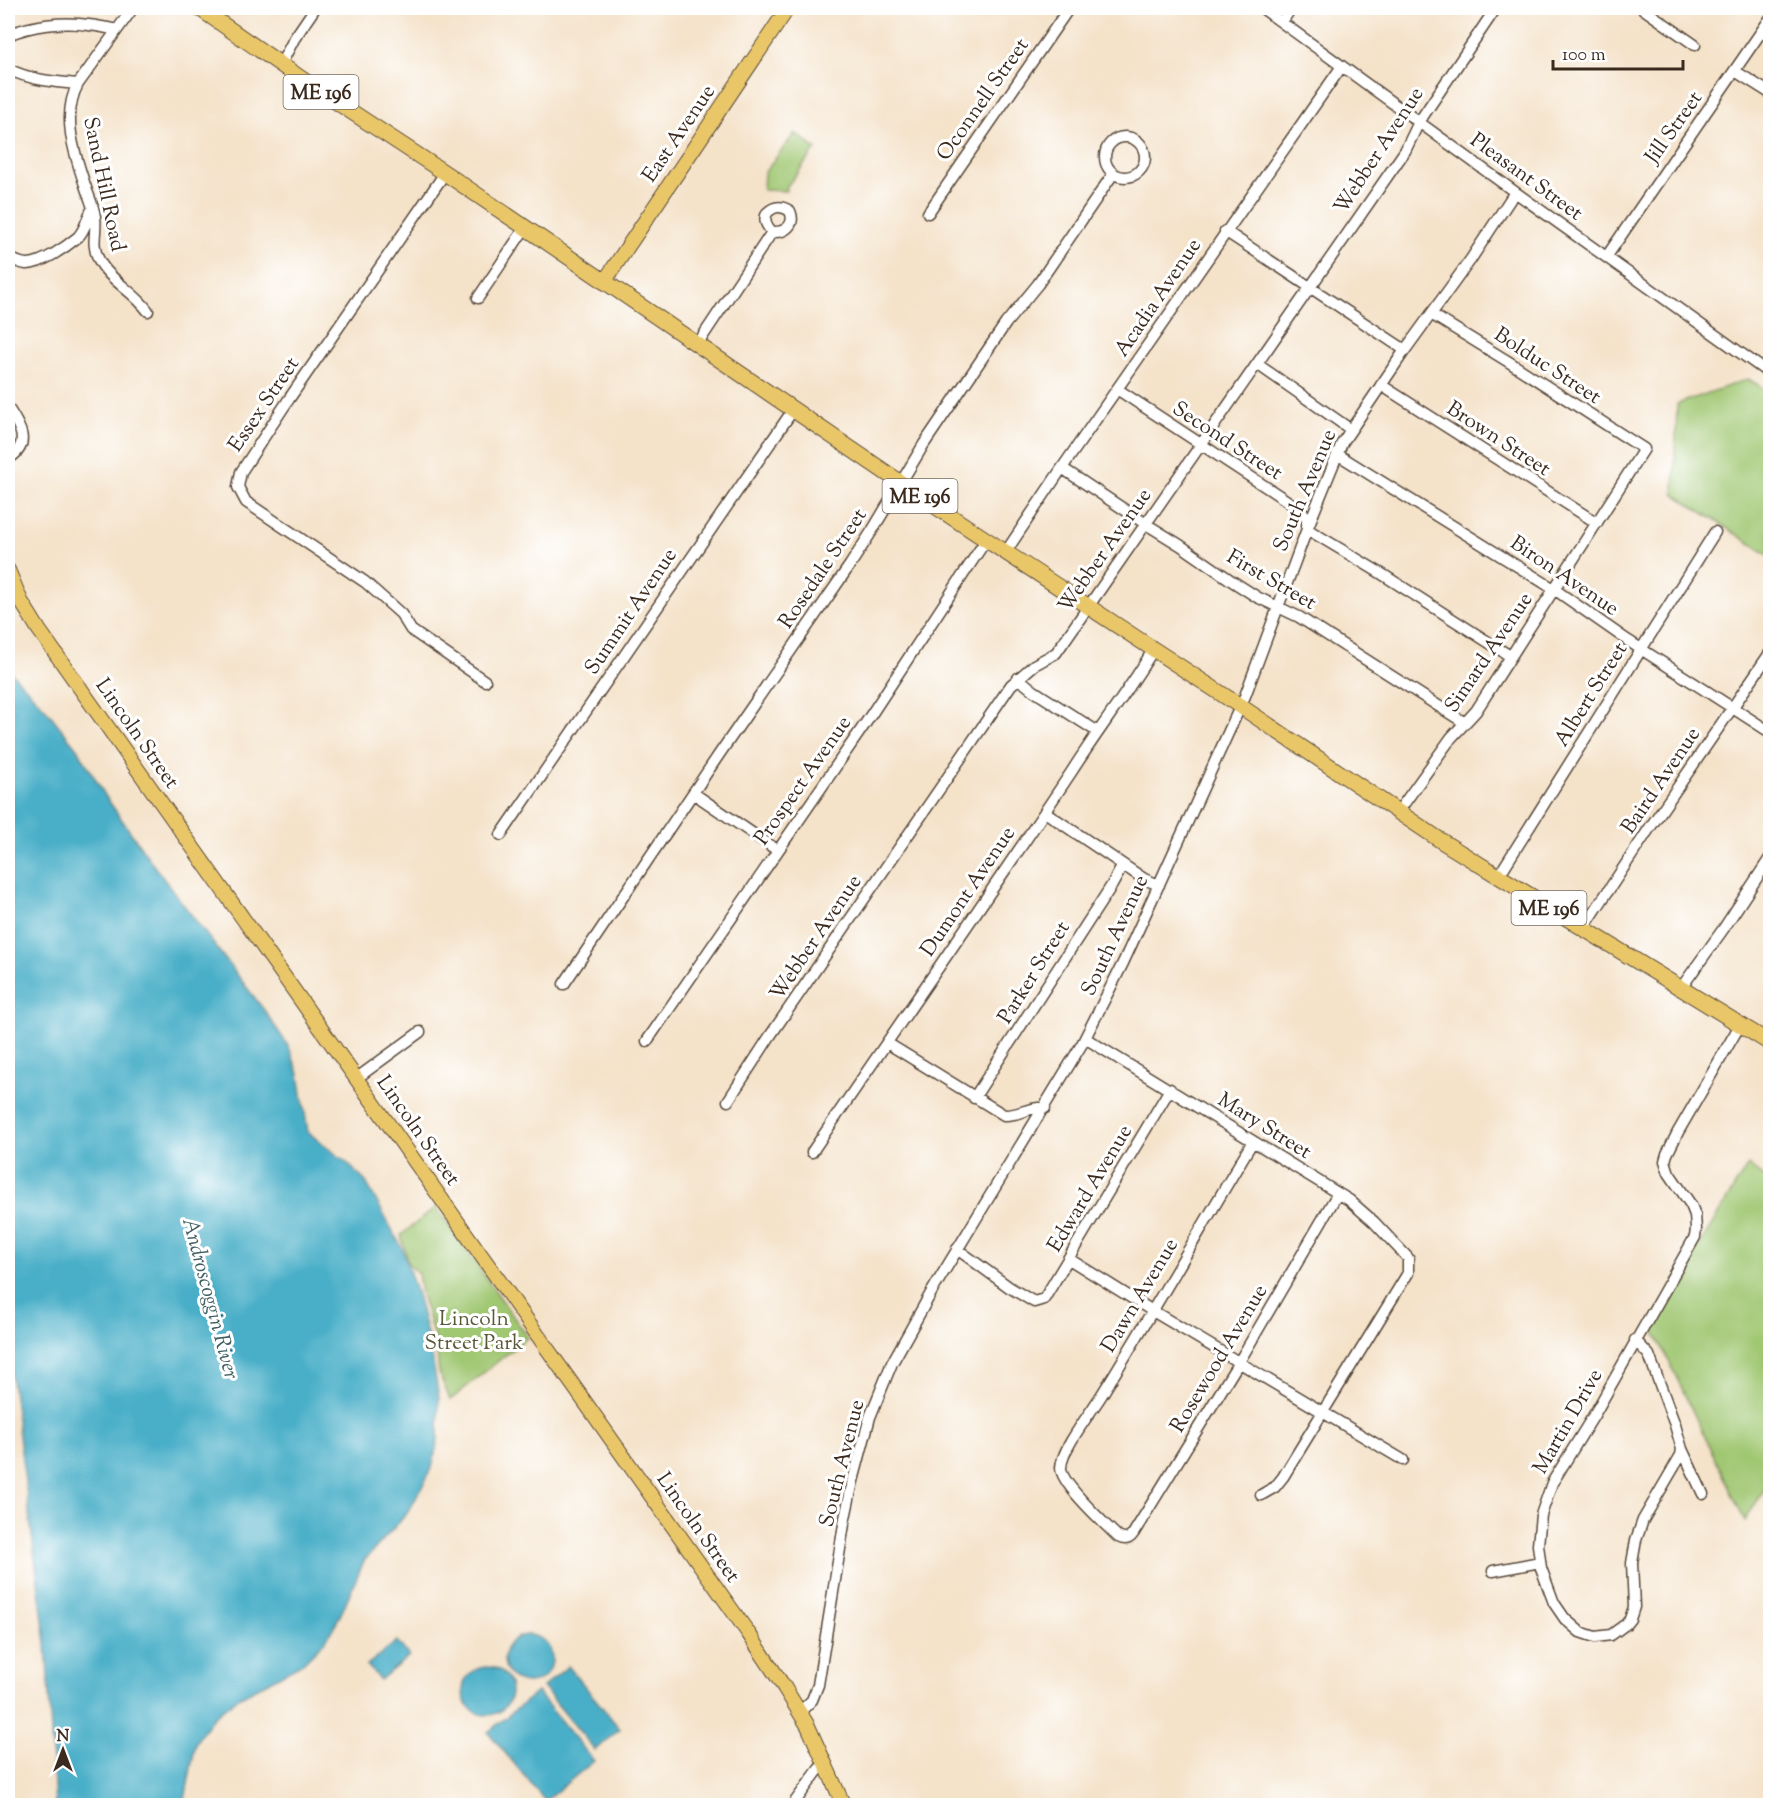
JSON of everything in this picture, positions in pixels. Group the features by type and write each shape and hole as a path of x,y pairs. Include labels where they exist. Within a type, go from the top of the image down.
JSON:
{"highway":[{"name":"ME 196","path":"199,8 900,483 1398,812 1498,877 1770,1041"}],"main road":[{"name":"East Avenue","path":"604,282 788,8"},
{"name":"Lincoln Street","path":"8,570 21,601 39,630 731,1607 800,1712 826,1763 844,1806"}],"street":[{"name":"Sand Hill Road","path":"133,8 78,84 70,111 72,135 93,208 94,246 98,259 148,311"},
{"path":"281,64 294,39 315,8"},
{"name":"Oconnell Street","path":"928,213 1070,8"},
{"name":"Pleasant Street","path":"1262,8 1770,374"},
{"path":"1282,22 1292,8"},
{"name":"Webber Avenue","path":"728,1101 1011,685 1034,665 1056,653 1405,151 1419,122 1496,8"},
{"path":"1642,8 1695,45"},
{"name":"Jill Street","path":"1607,256 1770,19"},
{"path":"8,35 39,27 75,24 117,30"},
{"name":"Acadia Avenue","path":"1005,553 1225,231 1342,66"},
{"path":"8,69 41,81 78,84"},
{"path":"1735,71 1770,93"},
{"name":"Essex Street","path":"445,173 289,399 241,472 238,487 246,502 365,582 401,614 411,630 485,681"},
{"name":"Rosedale Street","path":"564,984 849,565 924,444 1006,323 1038,284 1113,174"},
{"name":"South Avenue","path":"800,1712 812,1700 818,1685 855,1470 870,1417 897,1352 957,1249 1045,1108 1085,1038 1123,963 1240,706 1307,529 1337,454 1350,429 1471,259 1515,192"},
{"path":"8,257 25,264 33,264 49,257 82,233 93,208"},
{"path":"478,298 525,228"},
{"path":"1225,231 1405,350"},
{"path":"697,345 772,232"},
{"name":"Bolduc Street","path":"1431,314 1644,449"},
{"path":"1257,364 1350,429"},
{"name":"Brown Street","path":"1381,385 1597,523"},
{"name":"Second Street","path":"1117,389 1301,510 1307,518 1307,529"},
{"path":"8,408 22,436 19,450 8,459"},
{"name":"Summit Avenue","path":"501,835 793,410"},
{"name":"Simard Avenue","path":"1398,812 1476,711 1644,449"},
{"name":"Biron Avenue","path":"1337,454 1554,590 1770,732"},
{"name":"First Street","path":"1062,468 1241,587 1306,621 1465,723"},
{"path":"1307,529 1383,574 1510,656"},
{"name":"Albert Street","path":"1498,877 1715,532"},
{"name":"Prospect Avenue","path":"647,1041 865,724 986,540"},
{"name":"Dumont Avenue","path":"812,1152 1098,732 1125,696 1153,650"},
{"name":"Baird Avenue","path":"1583,929 1770,654"},
{"path":"1018,678 1034,691 1098,732"},
{"path":"693,793 777,850"},
{"path":"1045,812 1144,879 1159,885"},
{"path":"1681,988 1770,858"},
{"name":"Parker Street","path":"974,1098 1123,865"},
{"name":"Martin Drive","path":"1682,1449 1681,1455 1638,1532 1632,1563 1633,1612 1626,1624 1611,1635 1602,1637 1580,1632 1565,1619 1554,1603 1540,1562 1538,1545 1541,1515 1549,1491 1692,1244 1696,1229 1695,1215 1666,1167 1667,1154 1740,1025"},
{"path":"357,1078 420,1032"},
{"name":"Mary Street","path":"1085,1038 1338,1192 1374,1222 1408,1258 1408,1273 1323,1413"},
{"path":"886,1043 1004,1114 1016,1114 1035,1107 1045,1108"},
{"name":"Edward Avenue","path":"957,1249 1020,1294 1037,1302 1044,1299 1170,1089"},
{"name":"Dawn Avenue","path":"1126,1539 1118,1537 1067,1484 1061,1470 1062,1461 1071,1442 1101,1397 1253,1141"},
{"name":"Rosewood Avenue","path":"1126,1539 1131,1538 1239,1362 1338,1192"},
{"path":"1069,1259 1403,1460"},
{"path":"1635,1340 1649,1354 1676,1425 1682,1449 1703,1494"},
{"path":"1261,1495 1275,1487 1283,1477 1323,1413"},
{"path":"1493,1570 1540,1562"},
{"path":"792,1806 819,1768 826,1763"}],"green space":[{"path":"795,133 816,149 787,186 786,191 763,190 764,173"},
{"path":"1748,379 1770,392 1770,556 1674,494 1677,404"},
{"path":"1748,1165 1770,1182 1770,1480 1745,1521 1651,1324"},
{"name":"Lincoln Street Park","path":"436,1207 528,1337 450,1400 439,1373 436,1343 421,1294 418,1274 408,1263 401,1235"}],"water":[{"name":"Androscoggin River","path":"8,669 45,708 79,751 106,797 154,866 264,1010 289,1047 299,1074 308,1132 346,1162 366,1182 402,1248 431,1350 439,1398 438,1440 432,1468 409,1511 364,1561 341,1614 326,1640 303,1663 235,1700 212,1718 196,1742 184,1805 55,1805 46,1643 8,1351"},
{"path":"523,1635 533,1635 545,1642 552,1654 552,1664 545,1676 533,1683 523,1683 508,1672 504,1664 504,1654 515,1639"},
{"path":"397,1641 409,1656 380,1680 367,1665"},
{"path":"568,1666 620,1729 595,1750 543,1687"},
{"path":"482,1667 492,1667 507,1677 511,1691 507,1705 501,1711 492,1715 482,1715 467,1705 463,1696 463,1686 473,1671"},
{"path":"537,1692 594,1761 545,1801 488,1732"}]}
